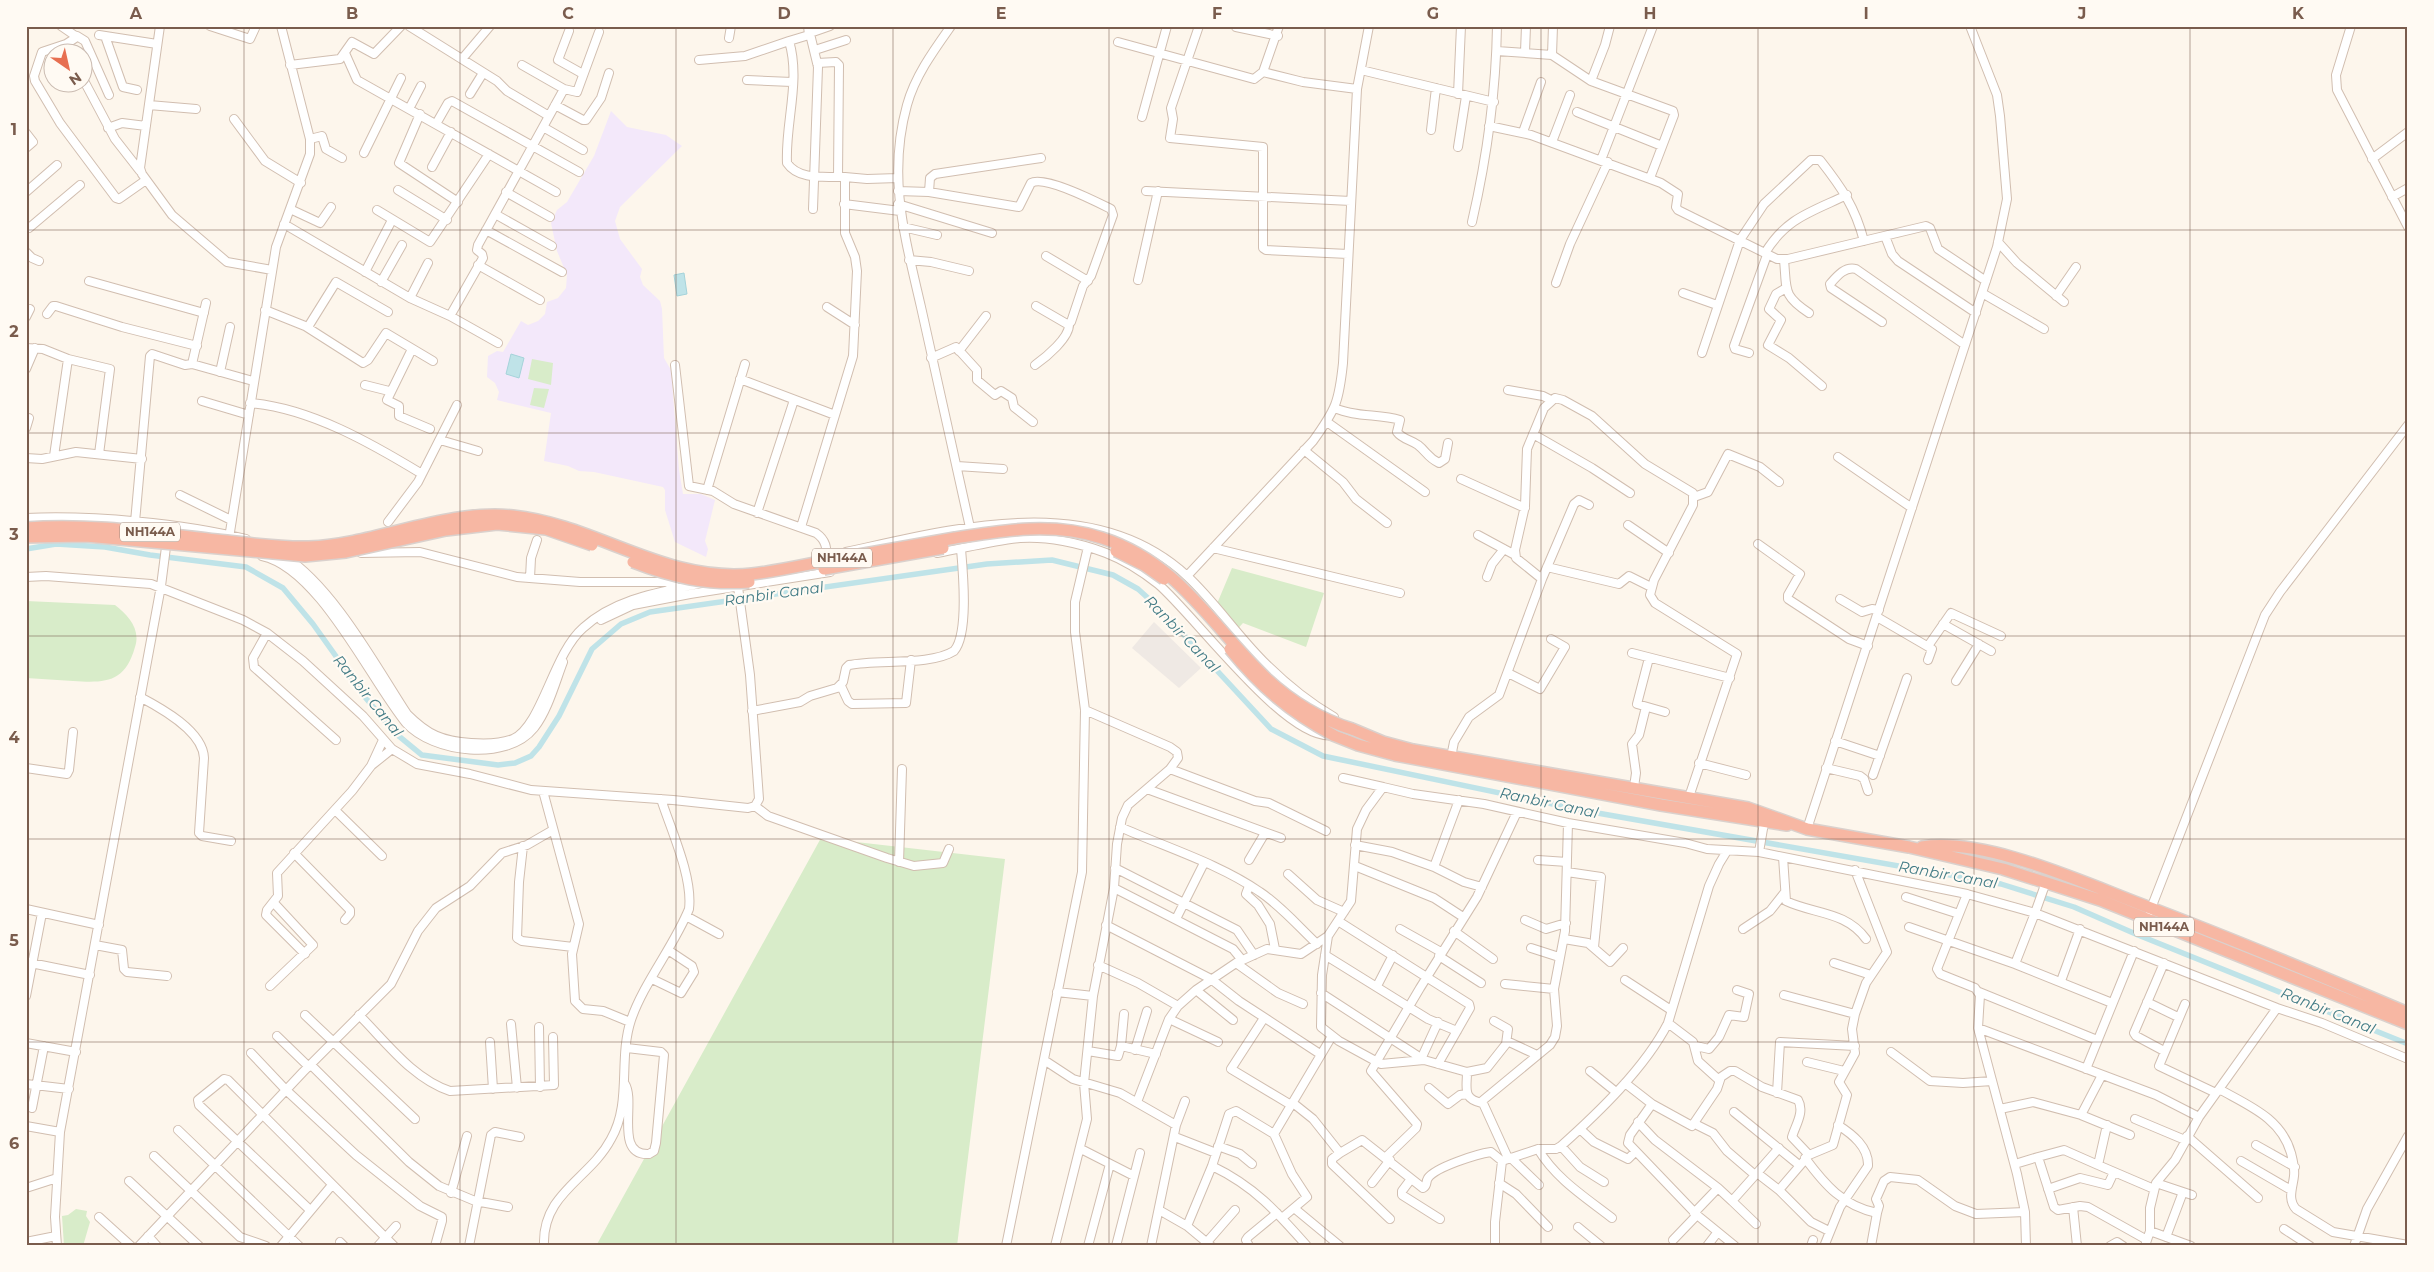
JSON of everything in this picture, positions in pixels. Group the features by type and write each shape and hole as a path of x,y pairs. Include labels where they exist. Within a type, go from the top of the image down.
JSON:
{"highway":[{"name":"NH144A","path":"26,528 89,526 272,546 309,547 367,539 458,519 508,516 557,524 681,570 718,575 766,572 918,544 1022,528 1071,530 1118,543 1154,562 1185,587 1268,680 1308,710 1352,729"},
{"name":"NH144A","path":"26,537 86,536 305,556 346,552 462,527 484,524 516,525 555,532 668,575 718,583 772,579 1019,535 1073,538 1092,542 1125,555 1173,586 1264,687 1301,718 1333,735 1358,745 1395,755 1764,823 1802,827 1912,848 2045,886 2146,919 2408,1024"},
{"path":"1352,729 1396,746 1760,811 1802,827"},
{"path":"1912,848 1940,844 1986,851 2075,878 2407,1010"}],"street":[{"path":"61,26 85,41 109,95"},
{"path":"140,171 160,26"},
{"path":"210,26 224,28 251,39 256,26"},
{"path":"226,553 272,270 284,224 301,183 310,154 310,139 290,65 282,26"},
{"path":"290,65 340,59 352,42 374,54 401,26"},
{"path":"409,26 500,82 506,91 549,116"},
{"path":"462,59 490,26"},
{"path":"729,38 731,26"},
{"path":"700,60 746,56 789,41 810,31 830,26"},
{"path":"951,26 929,59 908,102 900,144 898,191 899,208 909,260 975,546"},
{"path":"1142,117 1162,53 1166,26"},
{"path":"1199,26 1171,108 1173,119 1170,138 1263,146 1261,245 1264,249 1348,254"},
{"path":"1236,26 1278,36"},
{"path":"1118,42 1254,79 1263,72 1278,36 1280,26"},
{"path":"1187,576 1304,450 1327,422 1339,398 1343,363 1357,89 1369,26"},
{"path":"1458,147 1462,95 1461,26"},
{"path":"1472,222 1485,166 1494,102 1497,26"},
{"path":"1525,52 1526,26"},
{"path":"1552,55 1553,26"},
{"path":"1591,81 1610,27 1601,26"},
{"path":"1556,283 1570,244 1605,161 1614,126 1653,26"},
{"path":"1802,827 1835,741 1863,644 1912,508 1965,344 1971,310 1982,293 1982,278 1998,242 2006,211 2008,189 1998,106 1993,84 1970,26"},
{"path":"2351,26 2336,75 2336,90 2408,227"},
{"path":"569,31 558,60 584,74"},
{"path":"810,31 817,63 814,209"},
{"path":"522,66 564,89 577,92 599,32"},
{"path":"69,42 77,36"},
{"path":"138,90 123,87 102,36 157,44"},
{"path":"815,50 846,40"},
{"path":"789,41 793,56 787,163 797,171 816,177 842,177 867,180 898,178"},
{"path":"1497,51 1552,55 1591,81 1673,111 1674,115 1650,178"},
{"path":"42,52 36,66 35,81 60,122 116,198 119,199 146,180"},
{"path":"345,53 356,80 420,114 556,192"},
{"path":"802,527 853,356 857,270 855,257 845,233 839,65 836,62 817,63"},
{"path":"1361,70 1494,102"},
{"path":"1263,72 1303,82 1357,89"},
{"path":"470,94 483,73"},
{"path":"555,105 586,120 601,98 609,73"},
{"path":"364,153 402,78"},
{"path":"747,80 792,82"},
{"path":"1523,132 1541,82"},
{"path":"409,109 421,86"},
{"path":"1431,130 1436,88"},
{"path":"450,316 483,255 476,248 564,89"},
{"path":"90,92 108,128 172,215 227,262 272,270"},
{"path":"1552,142 1570,95"},
{"path":"436,124 448,103 452,101 579,172"},
{"path":"149,105 196,109"},
{"path":"1577,112 1662,146"},
{"path":"420,114 399,163 458,202"},
{"path":"234,119 265,162 301,183"},
{"path":"108,128 122,123 146,126"},
{"path":"1490,126 1523,132 1650,178 1677,192 1679,195 1676,207 1678,210 1766,254 1784,260 1928,227 1938,249 1982,278"},
{"path":"543,127 583,150"},
{"path":"432,167 451,132"},
{"path":"2372,159 2408,132"},
{"path":"26,133 33,142 26,148"},
{"path":"310,139 322,136 326,149 342,158"},
{"path":"377,210 429,242 447,220 489,154"},
{"path":"929,192 930,178 936,174 1041,158"},
{"path":"1702,353 1740,240 1764,204 1814,159 1820,160 1847,195 1857,217 1864,241"},
{"path":"26,192 57,165"},
{"path":"898,191 929,192 1019,207 1031,183 1039,180 1065,188 1111,209 1113,215 1088,280 1083,286 1069,323 1069,330 1056,347 1034,365"},
{"path":"27,228 80,185"},
{"path":"2392,197 2408,188"},
{"path":"398,190 447,220"},
{"path":"1146,190 1351,201"},
{"path":"1138,280 1158,191"},
{"path":"506,192 550,217"},
{"path":"1749,353 1737,350 1734,346 1766,254 1776,236 1789,224 1847,195"},
{"path":"844,204 899,208 992,233"},
{"path":"290,210 320,224 331,207"},
{"path":"495,214 552,246"},
{"path":"365,272 392,220"},
{"path":"284,224 381,282 410,298 450,316 498,343"},
{"path":"903,227 938,235"},
{"path":"486,230 562,272"},
{"path":"1885,236 1892,254 1898,261 1971,310"},
{"path":"1998,242 2014,260 2064,302"},
{"path":"381,282 402,245"},
{"path":"26,252 32,258 39,260"},
{"path":"1046,256 1088,280"},
{"path":"909,260 931,262 969,271"},
{"path":"1784,260 1786,288 1794,302 1809,313"},
{"path":"410,298 428,263"},
{"path":"478,265 540,300"},
{"path":"2056,296 2076,267"},
{"path":"1882,322 1831,288 1830,284 1838,275 1846,270 1856,269 1965,344"},
{"path":"89,281 204,312"},
{"path":"308,327 336,282 388,312"},
{"path":"1786,288 1776,294 1769,309 1780,321 1768,346 1788,358 1822,386"},
{"path":"1682,293 1717,304"},
{"path":"1982,293 2044,329"},
{"path":"192,364 206,303"},
{"path":"47,314 53,306 56,306 122,327 197,346"},
{"path":"1036,306 1069,323"},
{"path":"827,307 855,325"},
{"path":"26,317 30,309"},
{"path":"265,310 308,327 363,363 368,360 386,333 433,361"},
{"path":"959,351 986,316"},
{"path":"220,372 230,327"},
{"path":"931,358 954,346 977,370 977,380 995,395 1001,391 1012,398 1014,407 1033,422"},
{"path":"26,348 35,348 110,370 98,454"},
{"path":"26,369 35,348"},
{"path":"412,349 389,391 387,400 399,406 398,415 430,429"},
{"path":"135,522 150,355 184,365 192,364 253,381"},
{"path":"54,456 68,359"},
{"path":"708,490 745,364"},
{"path":"675,365 688,484 691,487 708,490 757,513 802,527 824,538 827,547 827,572"},
{"path":"740,379 835,415"},
{"path":"364,385 389,391"},
{"path":"1508,390 1546,396 1551,400 1563,400 1592,416 1645,464 1687,488 1694,497 1693,505 1651,587 1650,595 1655,603 1736,652 1737,657 1689,797"},
{"path":"757,513 794,400"},
{"path":"1515,555 1525,508 1526,455 1544,408 1551,400"},
{"path":"202,401 249,415"},
{"path":"250,402 274,405 336,428 370,444 422,474"},
{"path":"388,522 422,474 457,405"},
{"path":"1335,408 1346,413 1374,415 1400,420 1398,433 1417,444 1426,456 1439,463 1445,459 1448,444"},
{"path":"26,428 29,418"},
{"path":"1327,422 1425,492"},
{"path":"2146,919 2265,615 2284,586 2408,425"},
{"path":"1533,434 1578,459 1630,493"},
{"path":"440,440 478,451"},
{"path":"1304,450 1338,479 1356,499 1387,523"},
{"path":"26,458 42,459 76,452 142,459"},
{"path":"1694,497 1708,492 1728,454 1760,467 1779,482"},
{"path":"1838,457 1912,508"},
{"path":"956,466 1003,469"},
{"path":"1461,479 1525,508"},
{"path":"180,495 231,520"},
{"path":"1450,757 1454,742 1469,717 1498,696 1542,579 1576,501 1579,500 1589,505"},
{"path":"26,518 49,517 135,522 230,535 262,544 286,557 311,577 332,601 407,714 427,732 443,739 465,742 501,742 518,736 531,723 561,655 581,630 601,614 621,604 679,588 910,538 971,528 1028,521 1096,528 1141,545 1161,556 1187,576 1262,660 1306,699 1352,729"},
{"path":"1628,525 1669,553"},
{"path":"1478,535 1515,555 1542,579"},
{"path":"263,556 279,562 288,568 301,578 318,596 410,728 438,744 464,748 506,747 516,743 531,732 538,722 570,649 592,626 624,608 690,594 961,552 975,546 1027,538 1087,550 1122,560 1158,585 1240,673 1271,702 1312,732 1326,736 1333,735"},
{"path":"26,541 55,539 286,557 412,551 530,578 580,582 643,580 666,582 690,594"},
{"path":"530,578 531,558 537,540"},
{"path":"1758,544 1800,574 1787,597 1788,599 1826,624 1863,644"},
{"path":"1213,548 1400,592"},
{"path":"57,1246 57,1178 60,1132 161,586 166,549"},
{"path":"1487,577 1492,564 1504,549"},
{"path":"1006,1246 1082,872 1085,710 1075,632 1075,602 1087,550"},
{"path":"911,660 908,701 904,704 852,704 848,701 841,686 846,668 849,665 943,656 956,649 961,635 964,583 961,552"},
{"path":"1547,567 1599,577 1619,584 1629,576 1651,587"},
{"path":"26,578 65,577 161,586 244,620 266,633 303,661 350,703 383,740 403,758 424,766 470,774 531,790 661,799 748,808 755,806 759,799 752,711 738,587"},
{"path":"1840,599 1862,612 1876,611 1928,646 1933,650 1928,660"},
{"path":"1928,646 1942,624 1953,613 2001,636"},
{"path":"1942,624 1991,651"},
{"path":"266,633 253,658 255,669 336,740"},
{"path":"1508,673 1540,689 1565,648 1551,639"},
{"path":"1956,681 1980,644"},
{"path":"1632,653 1730,678"},
{"path":"1649,658 1636,703 1665,712"},
{"path":"1873,776 1907,678"},
{"path":"752,711 800,702 810,696 841,686"},
{"path":"140,697 171,715 202,746 204,758 198,833 201,836 231,841"},
{"path":"1634,787 1636,773 1632,744 1638,735 1646,707"},
{"path":"1056,1246 1081,1149 1088,1109 1084,1083 1092,996 1114,888 1120,827 1128,805 1170,769 1178,758 1175,749 1085,710"},
{"path":"26,768 67,774 70,770 73,732"},
{"path":"371,766 383,740"},
{"path":"1835,741 1880,756"},
{"path":"305,954 267,917 267,910 274,903 279,892 277,873 336,810 371,766 392,749"},
{"path":"1700,763 1746,775"},
{"path":"1826,768 1860,776 1864,779 1868,791"},
{"path":"1170,769 1255,800 1269,803 1326,832"},
{"path":"899,862 902,770"},
{"path":"1343,778 1413,794 1459,800 1568,823 1685,843 1712,850 1759,849 1783,857 1967,894 2035,913 2080,929 2277,1008 2322,1023 2408,1059"},
{"path":"1138,1102 1169,1019 1178,1006 1196,990 1239,962 1267,949 1298,954 1318,944 1328,936 1353,896 1355,845 1360,821 1383,787"},
{"path":"1147,789 1281,838"},
{"path":"543,791 579,924 573,947 572,983 576,1004 589,1011 603,1011 630,1022"},
{"path":"544,1245 545,1225 551,1209 612,1138 621,1109 625,1084 630,1022 686,916 690,898 684,869 661,799"},
{"path":"1434,867 1459,800"},
{"path":"755,806 768,816 914,866 939,864 946,860 949,849"},
{"path":"336,810 382,856"},
{"path":"1372,1183 1388,1158 1416,1128 1417,1124 1371,1071 1390,1036 1482,887 1518,812"},
{"path":"1482,1103 1488,1094 1553,1042 1558,1020 1554,989 1566,923 1568,823"},
{"path":"1759,849 1764,823"},
{"path":"1120,827 1204,863 1249,886 1268,899 1318,944"},
{"path":"139,1246 333,1041 395,980 400,964 418,931 436,908 470,886 502,853 524,846 553,830"},
{"path":"1249,860 1266,833"},
{"path":"1355,845 1392,852 1434,867 1464,882 1482,887"},
{"path":"524,846 519,882 517,938 522,942 573,947"},
{"path":"1507,1159 1538,1149 1556,1149 1561,1146 1625,1083 1668,1023 1709,886 1727,851"},
{"path":"294,853 350,910 351,913 345,920"},
{"path":"1783,857 1787,902 1810,907 1847,922 1866,939"},
{"path":"1538,860 1567,862"},
{"path":"1176,919 1204,863"},
{"path":"1355,866 1434,898 1464,917"},
{"path":"1115,868 1237,930 1254,955"},
{"path":"1779,1190 1807,1156 1822,1148 1831,1148 1847,1095 1839,1082 1854,1056 1855,1046 1852,1029 1855,1014 1871,975 1885,956 1886,947 1855,870"},
{"path":"1567,872 1601,877 1594,947"},
{"path":"1288,874 1317,900 1344,912"},
{"path":"1249,886 1246,894 1258,904 1270,924 1275,949"},
{"path":"2015,964 2045,886"},
{"path":"1114,888 1236,951 1239,962 1270,988 1303,1004"},
{"path":"1743,929 1770,911 1785,892"},
{"path":"1967,894 1948,939 1937,969 1938,972 1979,992 2097,1040"},
{"path":"1906,897 1959,914"},
{"path":"270,986 305,954 313,944 274,903"},
{"path":"26,909 99,925"},
{"path":"26,996 29,963 42,913"},
{"path":"686,916 719,934"},
{"path":"1525,920 1546,930 1566,923"},
{"path":"1338,921 1428,976 1469,1004 1470,1008 1438,1064"},
{"path":"1106,925 1211,980 1264,1018 1320,1054"},
{"path":"1909,927 1948,939 2015,964 2112,1003"},
{"path":"1400,929 1481,983"},
{"path":"2060,981 2080,929"},
{"path":"1454,931 1493,959"},
{"path":"1328,936 1319,1024 1332,1036 1376,1062 1385,1064 1423,1058"},
{"path":"1564,939 1588,944 1610,962 1623,948"},
{"path":"95,945 122,950 124,969 127,972 167,976"},
{"path":"1531,948 1560,957"},
{"path":"652,978 681,993 694,972 692,966 668,950"},
{"path":"2086,1069 2134,951"},
{"path":"1325,955 1409,1006 1457,1031"},
{"path":"1376,986 1393,955"},
{"path":"29,963 90,975"},
{"path":"1834,963 1871,975"},
{"path":"2164,963 2146,1002 2135,1035 2164,1051"},
{"path":"1098,965 1138,983 1178,1006"},
{"path":"1625,980 1671,1010"},
{"path":"1505,984 1554,989"},
{"path":"1196,990 1233,1020"},
{"path":"1668,1023 1690,1039 1696,1046 1709,1049 1719,1036 1729,1015 1744,1017 1749,994 1737,990"},
{"path":"1057,992 1092,996"},
{"path":"1979,992 1978,1028 2025,1212 2026,1246"},
{"path":"1321,993 1423,1058 1467,1072 1487,1068 1507,1042 1507,1028 1494,1020"},
{"path":"1784,995 1855,1014"},
{"path":"2146,1002 2178,1017"},
{"path":"2185,1004 2158,1065 2160,1068 2218,1091 2276,1124 2288,1142 2295,1167 2291,1190 2292,1204 2296,1209 2333,1232 2357,1234 2392,1244 2408,1245"},
{"path":"2038,1157 2056,1209 2060,1211 2084,1206 2146,1243 2150,1231 2150,1208 2155,1186 2178,1156 2199,1117 2277,1008"},
{"path":"1135,1050 1147,1011"},
{"path":"1088,1051 1118,1056 1121,1046 1124,1014"},
{"path":"305,1015 416,1119"},
{"path":"359,1015 416,1073 450,1091 540,1087 556,1084 553,1037"},
{"path":"1264,1018 1231,1069 1292,1104 1313,1119 1340,1154"},
{"path":"1169,1019 1218,1042"},
{"path":"1423,1058 1438,1022"},
{"path":"510,1024 517,1088"},
{"path":"539,1027 540,1087"},
{"path":"1978,1028 2156,1095 2199,1117"},
{"path":"277,1036 409,1162 440,1186 477,1201 508,1207"},
{"path":"1274,1134 1332,1036"},
{"path":"490,1042 493,1089"},
{"path":"1507,1042 1537,1055"},
{"path":"1777,1093 1780,1042 1855,1046"},
{"path":"26,1043 76,1052"},
{"path":"32,1108 44,1046"},
{"path":"1121,1046 1156,1054"},
{"path":"1696,1046 1697,1060 1700,1065 1719,1080"},
{"path":"625,1084 629,1094 628,1139 637,1150 649,1154 654,1151 656,1143 664,1055 661,1052 627,1048"},
{"path":"1892,1052 1925,1079 1935,1082 1964,1083 1992,1081"},
{"path":"251,1053 286,1090 390,1184 420,1206 440,1215 442,1221 435,1246"},
{"path":"1044,1060 1065,1075 1084,1083 1114,1090 1176,1125"},
{"path":"1807,1062 1844,1071"},
{"path":"1625,1083 1652,1104 1689,1126 1695,1124 1717,1089 1719,1080 1732,1070 1777,1093 1798,1100 1800,1103 1799,1120 1792,1137 1824,1183 1844,1200 1861,1210 1877,1213"},
{"path":"1590,1071 1616,1092"},
{"path":"1467,1072 1466,1094 1471,1100 1482,1103 1492,1121 1507,1159 1499,1183 1495,1222 1495,1246"},
{"path":"2081,1115 2102,1075"},
{"path":"310,1210 198,1104 198,1100 226,1079 394,1246"},
{"path":"26,1084 68,1089"},
{"path":"1429,1088 1448,1104 1460,1095 1466,1094"},
{"path":"1150,1246 1160,1210 1176,1125 1185,1101"},
{"path":"2000,1109 2033,1102 2081,1115 2130,1135"},
{"path":"1652,1104 1628,1139 1635,1152 1696,1214 1735,1246"},
{"path":"1187,1226 1212,1166 1229,1114 1233,1111 1274,1134 1292,1174 1307,1197 1294,1208 1248,1237 1246,1240 1249,1246"},
{"path":"1734,1112 1799,1165"},
{"path":"2135,1119 2186,1138 2258,1198"},
{"path":"1638,1122 1655,1140 1718,1188 1756,1224"},
{"path":"1695,1124 1713,1133 1727,1151 1779,1190 1810,1222 1829,1231"},
{"path":"1825,1244 1844,1200 1866,1170 1868,1161 1865,1151 1855,1138 1838,1125"},
{"path":"2098,1164 2107,1125"},
{"path":"26,1126 60,1132"},
{"path":"1580,1129 1594,1142 1628,1159 1635,1152"},
{"path":"178,1130 299,1246"},
{"path":"469,1246 491,1134 495,1132 520,1137"},
{"path":"451,1192 467,1136"},
{"path":"2354,1246 2367,1209 2408,1136"},
{"path":"1175,1137 1217,1150 1240,1154 1252,1164"},
{"path":"1390,1220 1332,1164 1332,1159 1362,1140 1425,1188 1428,1178 1460,1159 1488,1152 1507,1159 1539,1185"},
{"path":"2256,1145 2295,1167"},
{"path":"1561,1146 1580,1167 1604,1182"},
{"path":"1732,1200 1780,1148"},
{"path":"1081,1149 1134,1176"},
{"path":"1538,1149 1551,1169 1612,1218"},
{"path":"2014,1164 2064,1150 2114,1172 2155,1186 2192,1195"},
{"path":"1116,1246 1140,1153"},
{"path":"154,1156 241,1242 266,1246"},
{"path":"2241,1161 2291,1190"},
{"path":"1088,1246 1110,1164"},
{"path":"1212,1166 1252,1189 1307,1246"},
{"path":"2048,1189 2080,1178 2108,1185 2114,1172"},
{"path":"1871,1246 1879,1206 1876,1199 1884,1181 1890,1177 1918,1180 1955,1206 1976,1214 2025,1212"},
{"path":"26,1188 57,1178"},
{"path":"1411,1179 1402,1191 1402,1195 1440,1219"},
{"path":"129,1181 199,1246"},
{"path":"1499,1183 1516,1194 1548,1226"},
{"path":"281,1246 332,1185"},
{"path":"1673,1240 1718,1188"},
{"path":"2166,1237 2183,1192"},
{"path":"2073,1207 2077,1246"},
{"path":"1294,1208 1340,1246"},
{"path":"1160,1210 1187,1226 1209,1244 1235,1210"},
{"path":"99,1217 132,1246"},
{"path":"378,1246 396,1226"},
{"path":"1578,1227 1601,1246"},
{"path":"2284,1229 2310,1246"},
{"path":"2150,1231 2191,1246"},
{"path":"1707,1246 1717,1233"},
{"path":"26,1242 56,1236"},
{"path":"148,1236 157,1246"},
{"path":"2110,1246 2117,1242 2123,1246"}],"shaded area":[{"path":"611,111 627,127 666,135 682,146 620,207 615,221 620,239 642,269 640,277 643,285 660,301 662,309 664,358 671,370 679,470 683,494 701,494 715,500 705,541 708,549 706,557 675,542 665,510 665,490 663,487 594,472 579,471 568,466 544,461 551,413 497,400 499,392 495,383 487,377 488,356 497,351 503,352 521,321 528,325 538,321 545,314 547,302 558,298 566,288 567,275 557,251 551,223 557,210 567,202 594,156"},
{"path":"1154,622 1201,668 1179,688 1132,648"}],"green space":[{"path":"532,359 553,363 551,385 528,379"},
{"path":"534,388 549,389 544,408 530,405"},
{"path":"1232,568 1324,593 1306,647 1243,623 1233,634 1211,618"},
{"path":"26,601 115,605 129,618 135,628 135,647 126,668 112,678 95,682 26,678"},
{"path":"821,838 1005,859 957,1246 596,1246"},
{"path":"76,1209 87,1211 86,1216 90,1222 83,1246 64,1246 62,1216 68,1215"}],"water":[{"path":"684,273 687,294 677,296 674,275"},
{"path":"511,354 524,358 519,378 506,374"}],"waterway":[{"name":"Ranbir Canal","path":"26,549 56,544 105,547 150,555 246,567 283,588 313,624 365,697 394,732 422,755 498,765 515,763 531,756 559,716 592,649 621,624 650,612 987,564 1052,560 1113,575 1138,589 1159,608 1271,729 1323,756 1586,811 2001,884 2074,907 2138,935 2408,1044"}]}
